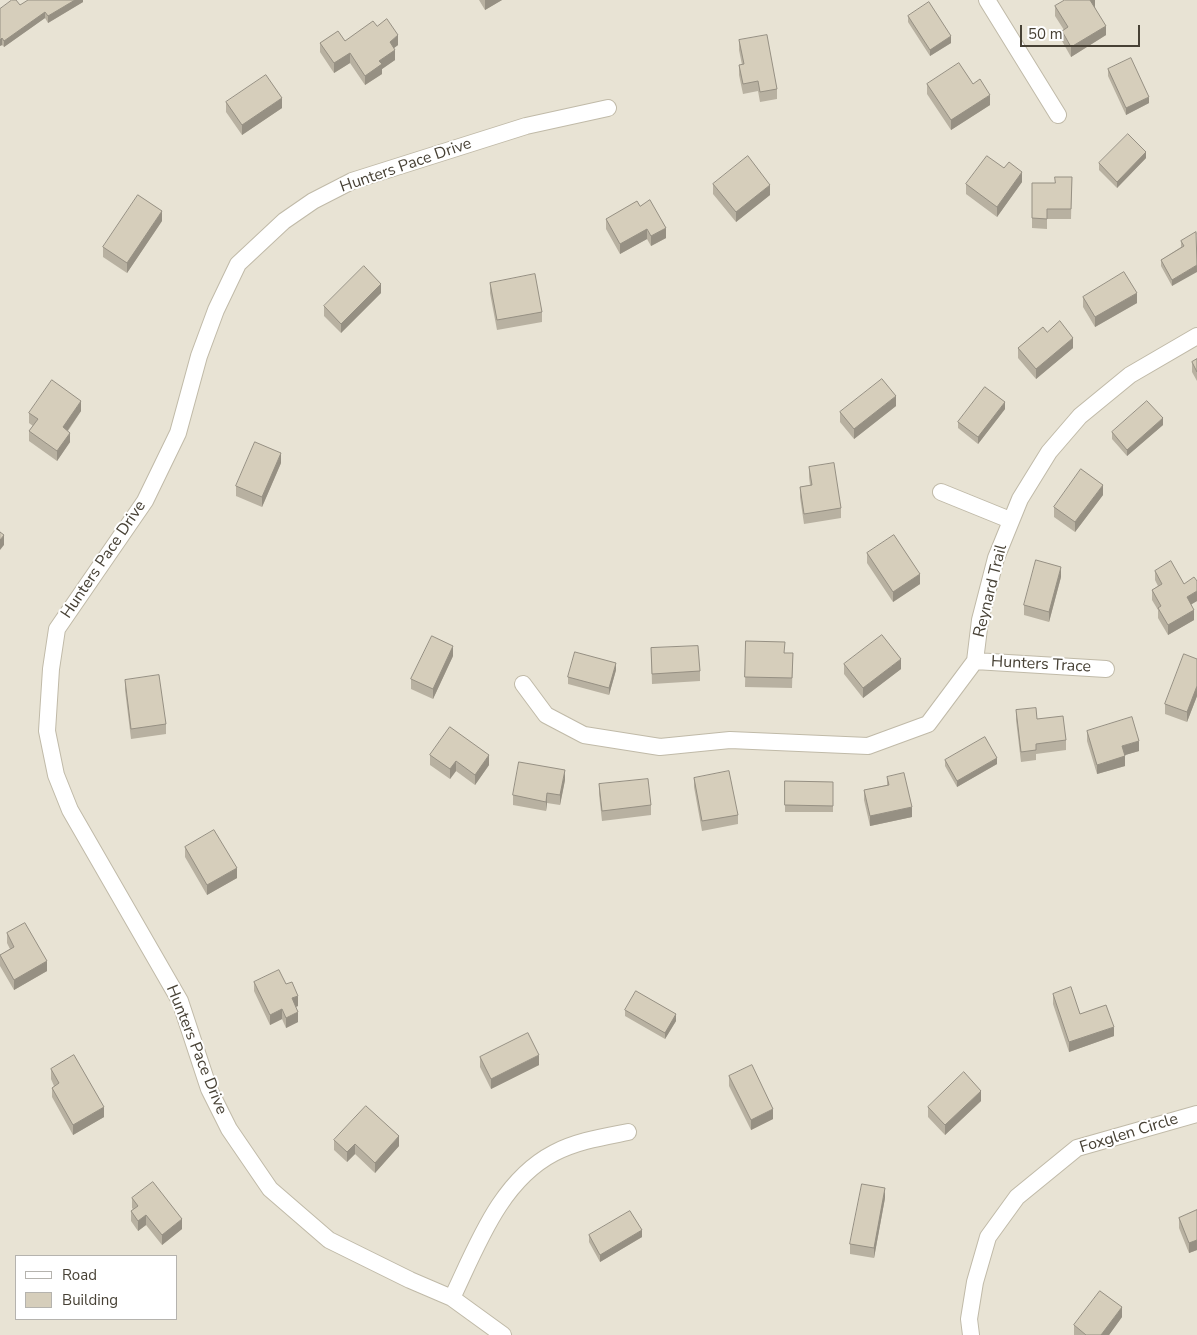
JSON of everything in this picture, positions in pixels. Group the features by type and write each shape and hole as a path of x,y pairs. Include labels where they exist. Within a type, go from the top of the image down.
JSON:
{"street":[{"path":"987,0 1058,115"},
{"name":"Hunters Pace Drive","path":"503,1335 452,1298 410,1280 329,1240 270,1189 229,1129 209,1089 180,1001 70,810 56,775 47,730 50,669 57,629 145,501 178,433 199,356 216,310 238,264 284,221 313,201 352,181 526,126 608,108"},
{"name":"Reynard Trail","path":"523,684 546,714 584,735 660,747 730,740 868,746 928,724 976,661 980,620 996,558 1020,499 1049,452 1080,416 1130,375 1197,336"},
{"path":"941,492 1010,520"},
{"name":"Hunters Trace","path":"976,661 1106,668"},
{"name":"Foxglen Circle","path":"971,1335 969,1319 974,1287 988,1237 1016,1197 1078,1148 1197,1114"},
{"path":"452,1298 487,1226 515,1183 528,1170 556,1152 587,1140 628,1132"}],"shaded area":[{"path":"0,0 1197,0 1197,1335 0,1335"}],"building":[{"path":"12,0 16,0 20,5 28,0 75,0 48,16 45,12 4,41 2,38 0,40 0,9"},
{"path":"1065,0 1090,0 1106,26 1071,47 1062,31 1068,27 1055,6"},
{"path":"929,2 951,36 930,50 908,16"},
{"path":"387,19 398,35 390,42 395,50 379,61 382,64 365,76 350,53 334,63 320,43 338,31 345,41 373,21 377,26"},
{"path":"767,35 777,89 760,92 758,81 743,84 739,65 744,64 739,40"},
{"path":"1131,58 1149,97 1126,108 1108,69"},
{"path":"959,63 973,84 980,79 990,95 951,120 927,84"},
{"path":"266,75 282,98 242,125 226,102"},
{"path":"1128,134 1146,152 1117,182 1099,163"},
{"path":"748,156 770,185 736,212 713,184"},
{"path":"987,156 1004,168 1009,162 1022,172 997,207 966,184"},
{"path":"1055,177 1072,177 1071,209 1047,209 1047,219 1032,218 1032,183 1055,183"},
{"path":"138,195 162,211 127,263 103,247"},
{"path":"650,200 666,228 651,236 647,229 620,244 606,219 637,201 640,206"},
{"path":"1196,232 1197,265 1172,280 1161,260 1184,246 1181,241"},
{"path":"364,266 381,284 341,324 324,306"},
{"path":"1124,272 1137,293 1095,317 1083,297"},
{"path":"535,274 542,312 497,320 490,283"},
{"path":"1060,321 1073,338 1036,369 1018,348 1043,327 1047,332"},
{"path":"1197,359 1197,372 1192,362"},
{"path":"882,379 896,396 854,429 840,412"},
{"path":"52,380 81,401 63,427 70,433 57,451 29,431 38,419 29,413"},
{"path":"985,387 1005,402 978,437 958,422"},
{"path":"1147,401 1163,418 1127,450 1112,432"},
{"path":"255,442 281,453 262,497 236,486"},
{"path":"834,463 841,508 804,514 800,487 812,485 809,467"},
{"path":"1081,469 1103,485 1075,522 1054,507"},
{"path":"0,532 4,535 0,540"},
{"path":"894,535 920,574 893,592 867,553"},
{"path":"1036,560 1061,567 1049,612 1024,605"},
{"path":"1171,561 1184,584 1194,577 1197,581 1197,591 1187,597 1194,610 1168,625 1158,608 1161,606 1152,590 1162,584 1155,571"},
{"path":"882,635 901,659 863,688 844,664"},
{"path":"432,636 453,646 433,689 411,679"},
{"path":"746,641 785,642 784,653 793,653 792,678 745,677"},
{"path":"698,646 700,671 652,674 651,648"},
{"path":"575,652 616,663 609,688 568,677"},
{"path":"1184,654 1197,659 1197,686 1187,712 1165,704"},
{"path":"159,675 166,724 131,729 125,680"},
{"path":"1036,708 1037,719 1063,716 1066,740 1036,744 1036,750 1021,752 1016,710"},
{"path":"1132,717 1139,741 1122,746 1125,756 1097,765 1087,731"},
{"path":"450,727 489,755 475,775 456,761 450,769 430,755"},
{"path":"985,737 997,758 957,781 945,760"},
{"path":"519,762 565,770 560,795 547,793 546,802 513,795"},
{"path":"729,771 738,815 702,821 694,778"},
{"path":"904,773 912,807 870,816 864,790 889,785 887,777"},
{"path":"648,779 651,805 602,811 599,784"},
{"path":"785,781 833,782 833,806 785,805"},
{"path":"214,830 237,868 207,885 185,847"},
{"path":"25,923 47,961 14,980 0,955 14,947 7,933"},
{"path":"279,970 286,984 292,982 298,996 292,998 298,1012 286,1018 282,1009 270,1015 254,982"},
{"path":"1071,987 1080,1014 1106,1005 1114,1027 1069,1042 1053,994"},
{"path":"636,991 676,1014 665,1033 625,1010"},
{"path":"528,1033 539,1055 491,1079 480,1057"},
{"path":"74,1055 104,1107 73,1125 52,1088 59,1083 51,1069"},
{"path":"752,1065 773,1109 751,1120 729,1076"},
{"path":"964,1072 981,1091 945,1125 928,1107"},
{"path":"366,1106 399,1136 375,1163 355,1144 347,1152 334,1140"},
{"path":"153,1182 182,1219 162,1235 146,1215 138,1221 131,1211 138,1206 132,1198"},
{"path":"862,1184 885,1188 874,1248 850,1244"},
{"path":"1197,1210 1197,1240 1189,1243 1179,1218"},
{"path":"630,1211 642,1230 600,1255 589,1235"},
{"path":"1100,1291 1122,1307 1101,1335 1086,1335 1074,1325"}]}
